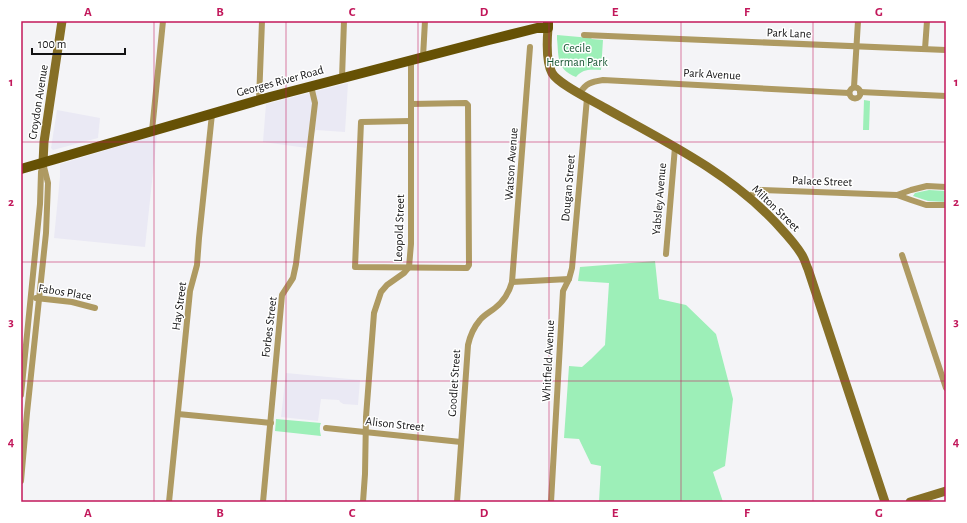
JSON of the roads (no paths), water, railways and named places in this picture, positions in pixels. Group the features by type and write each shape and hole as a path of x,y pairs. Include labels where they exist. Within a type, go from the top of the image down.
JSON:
{"main road":[{"name":"Croydon Avenue","path":"43,163 44,142 62,21"},
{"name":"Georges River Road","path":"21,169 259,100 548,24"},
{"name":"Milton Street","path":"548,24 548,58 552,74 559,81 690,156 749,197 771,218 800,251 885,502"},
{"path":"910,502 946,491"}],"street":[{"path":"152,131 163,21"},
{"path":"259,100 262,21"},
{"path":"342,78 344,21"},
{"path":"423,57 425,21"},
{"path":"858,21 854,87 849,93 851,97 856,98 859,96 860,92"},
{"path":"925,49 927,21"},
{"name":"Park Lane","path":"584,35 946,50"},
{"name":"Watson Avenue","path":"512,282 530,47"},
{"name":"Leopold Street","path":"363,502 365,432 374,313 381,292 387,285 404,273 409,267 411,244 411,60"},
{"name":"Park Avenue","path":"583,96 583,88 588,83 603,80 849,93"},
{"name":"Forbes Street","path":"263,502 282,295 293,278 298,252 315,103 311,86"},
{"path":"854,87 860,92 946,96"},
{"name":"Dougan Street","path":"569,279 572,268 583,96"},
{"path":"411,104 466,103 468,105 469,265 467,268 355,266 361,122 411,121"},
{"name":"Hay Street","path":"169,502 190,291 197,265 212,114"},
{"name":"Yabsley Avenue","path":"666,254 675,147"},
{"name":"Croydon Avenue","path":"21,395 43,163"},
{"name":"Croydon Avenue","path":"21,481 24,413 46,233 48,183 43,163"},
{"name":"Palace Street","path":"897,195 927,186 946,187"},
{"name":"Palace Street","path":"749,197 755,192 762,190 897,195 926,205 946,206"},
{"path":"902,255 946,388"},
{"path":"512,282 569,279"},
{"name":"Whitfield Avenue","path":"551,502 563,291 569,279"},
{"name":"Goodlet Street","path":"457,502 468,345 476,325 488,313 497,307 509,291 512,282"},
{"name":"Fabos Place","path":"30,298 72,302 95,308"},
{"path":"178,414 271,423"},
{"name":"Alison Street","path":"326,428 461,442"}],"park label":[{"name":"Cecile Herman Park","path":"577,55"}]}
